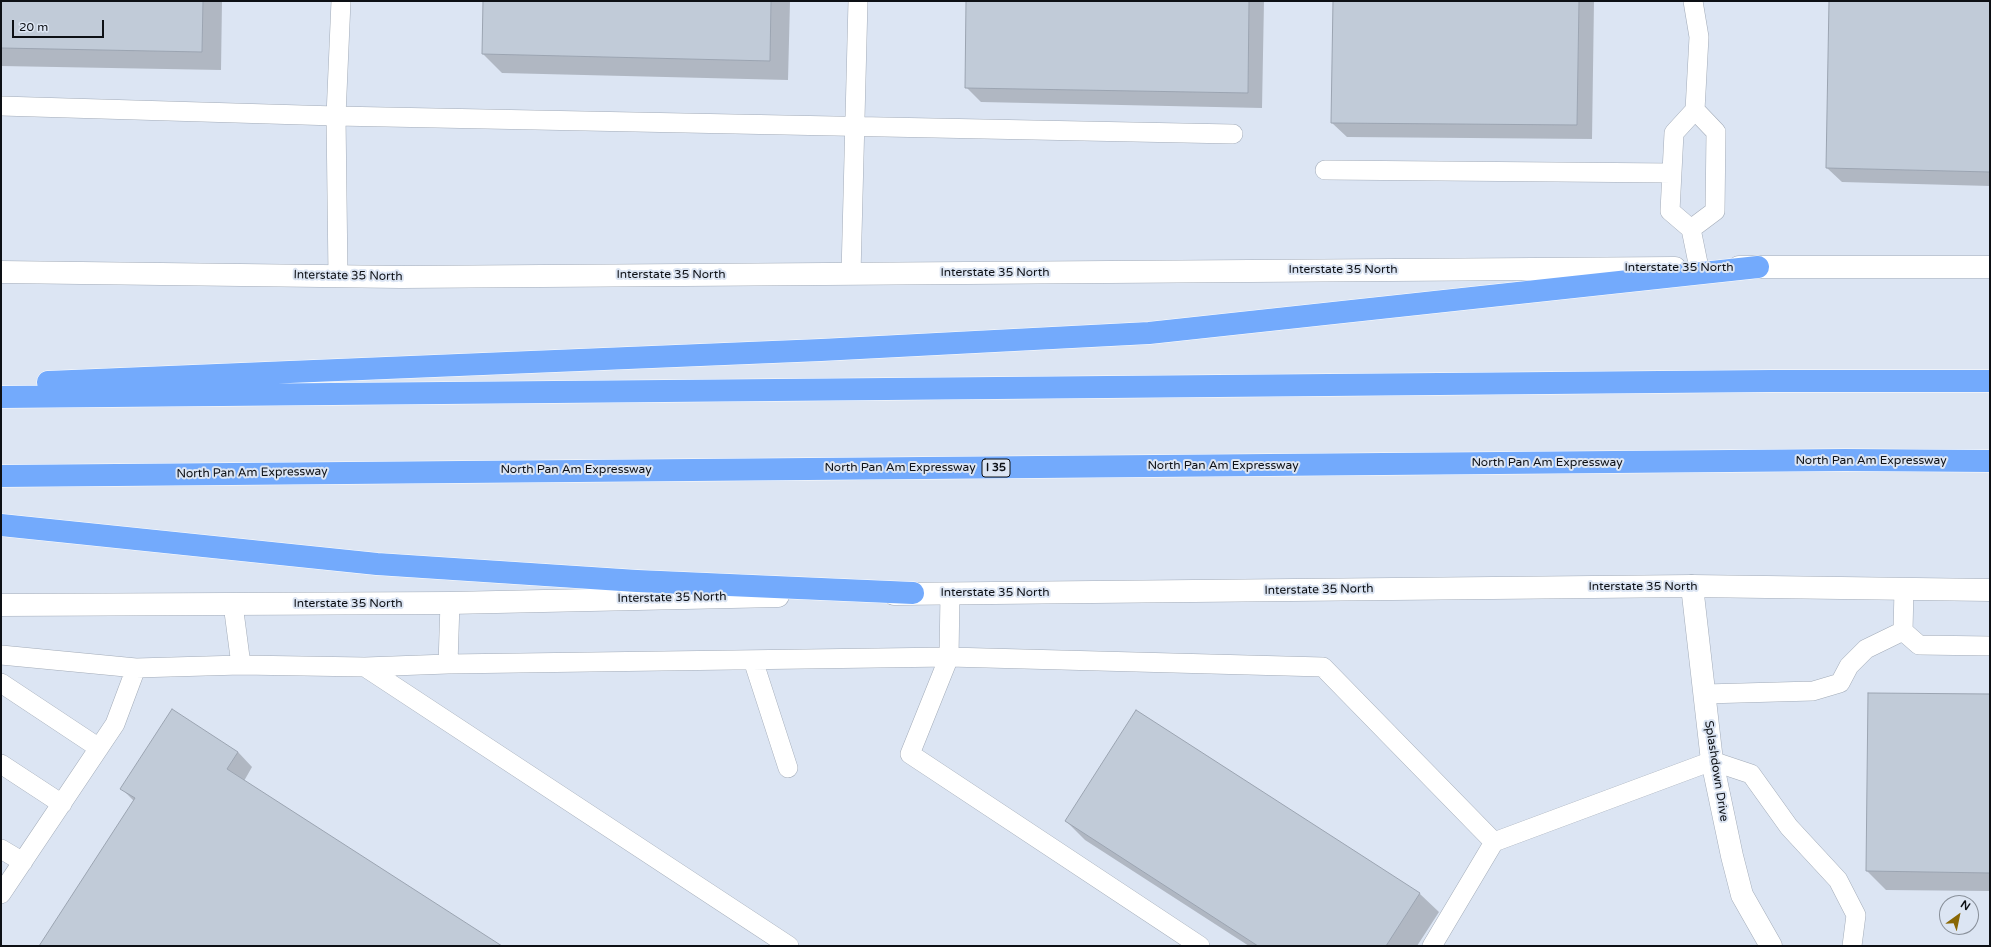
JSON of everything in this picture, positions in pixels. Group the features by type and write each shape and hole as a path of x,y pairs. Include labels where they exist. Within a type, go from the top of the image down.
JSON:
{"highway":[{"path":"1,384 813,350 1149,333 1758,267"},
{"path":"1,396 1771,381 1990,381"},
{"name":"North Pan Am Expressway","path":"1,476 1845,460 1990,461"},
{"path":"1,525 377,564 637,581 913,594"}],"main road":[{"name":"Interstate 35 North","path":"1,272 401,277 1758,267 1990,267"},
{"name":"Interstate 35 North","path":"1,605 450,603 913,594 1692,586 1990,590"},
{"name":"Splashdown Drive","path":"1692,586 1712,761 1732,856 1742,895 1772,946"}],"lane":[{"path":"338,276 336,116 341,1"},
{"path":"851,274 858,1"},
{"path":"1693,1 1699,37 1695,110 1674,133 1670,211 1691,229 1698,268"},
{"path":"1,106 336,116 1233,134"},
{"path":"1691,229 1715,211 1716,132 1695,110"},
{"path":"1325,170 1672,173"},
{"path":"1904,589 1903,630 1919,645 1990,646"},
{"path":"950,594 949,657 910,754 1200,946"},
{"path":"448,664 450,603"},
{"path":"233,604 240,665"},
{"path":"1705,694 1813,691 1840,683 1849,666 1866,649 1903,630"},
{"path":"1,655 136,668 240,665 365,667 448,664 949,657 1323,667 1494,842"},
{"path":"753,660 788,768"},
{"path":"365,667 789,946"},
{"path":"1,894 115,724 136,668"},
{"path":"1,683 99,748"},
{"path":"1432,946 1494,842 1712,761 1751,774 1789,827 1838,880 1856,915 1852,946"},
{"path":"1,764 62,804"},
{"path":"1,849 23,862"}],"building":[{"path":"1,1 203,1 202,52 1,48"},
{"path":"483,1 771,1 770,61 482,54"},
{"path":"966,1 1249,1 1248,93 965,88"},
{"path":"1333,1 1579,1 1577,125 1331,123"},
{"path":"1829,1 1990,1 1990,172 1826,168"},
{"path":"1868,693 1990,694 1990,873 1866,871"},
{"path":"172,709 238,752 227,769 502,946 39,946 135,798 120,789"},
{"path":"1136,710 1420,893 1386,946 1258,946 1065,821"}]}
